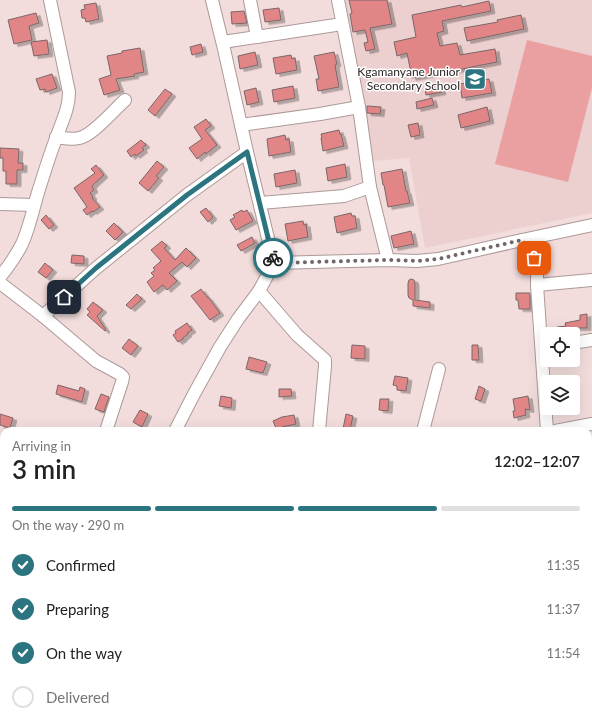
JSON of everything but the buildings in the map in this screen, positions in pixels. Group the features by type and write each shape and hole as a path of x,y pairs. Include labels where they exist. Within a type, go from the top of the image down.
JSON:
{"street":[{"path":"0,277 12,262 29,226 34,205 56,137 67,112 69,102 69,92 50,0"},
{"path":"177,427 220,347 238,319 259,291 274,263 212,0"},
{"path":"250,0 257,37"},
{"path":"338,0 359,107 370,187 388,260"},
{"path":"223,42 342,24"},
{"path":"56,137 69,139 79,138 89,134 125,100"},
{"path":"241,125 359,107"},
{"path":"43,316 96,268 187,195 247,152"},
{"path":"260,203 344,196 370,187"},
{"path":"0,204 34,205"},
{"path":"274,263 388,260 417,261 438,259 592,225"},
{"path":"522,240 531,250 537,267 537,285 542,327"},
{"path":"537,285 592,280"},
{"path":"0,283 43,316 96,361 120,374 123,378 107,427"},
{"path":"259,291 297,335 325,360 319,427"},
{"path":"580,342 592,340"},
{"path":"545,367 547,427"},
{"path":"425,427 439,369"},
{"path":"576,427 592,424"}],"shaded area":[{"name":"Kgamanyane Junior Secondary School","path":"344,0 592,0 592,213 425,248 409,158 372,161"},
{"path":"527,40 592,56 592,88 568,182 495,164"}],"way so far":[{"path":"273,258 274,263 388,260 417,261 438,259 522,240 531,250 534,258"}],"place":[{"name":"Kgamanyane Junior Secondary School","path":"475,79"}],"route":[{"path":"64,297 96,268 187,195 247,152 273,258"}]}
